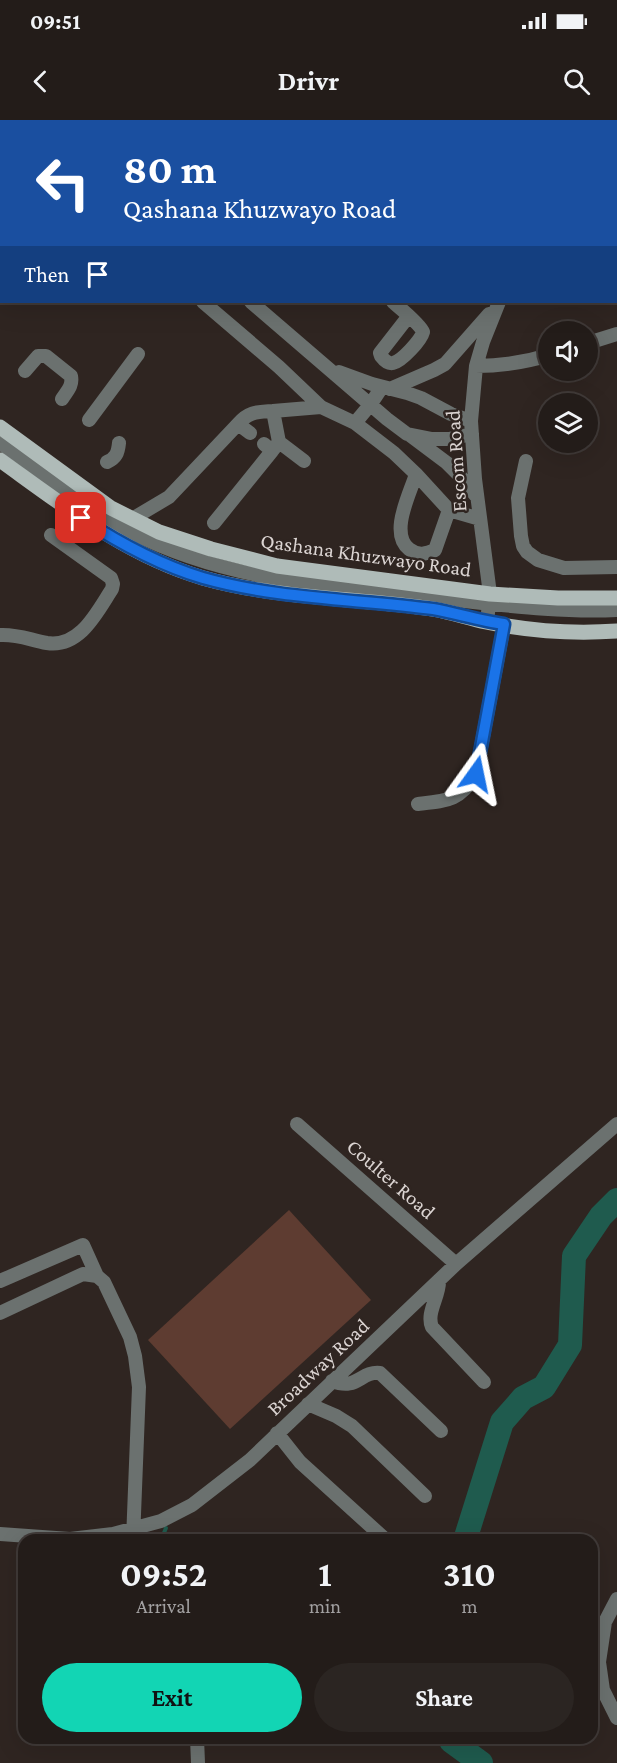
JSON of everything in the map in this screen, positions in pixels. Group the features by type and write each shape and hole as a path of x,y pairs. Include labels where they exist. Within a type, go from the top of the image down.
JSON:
{"main road":[{"name":"Qashana Khuzwayo Road","path":"0,427 99,500 159,532 187,542 277,566 489,599 617,598"},
{"path":"0,460 81,518 125,546 202,578 273,592 435,610 537,630 617,631"}],"street":[{"path":"204,303 279,367 321,407 355,423 394,453 449,510 480,519"},
{"path":"252,303 370,405 447,463 477,497"},
{"path":"394,303 408,316"},
{"path":"355,423 386,388 445,364 498,303"},
{"name":"Escom Road","path":"487,622 489,599 477,497 472,427 476,366 499,303"},
{"path":"598,340 617,334"},
{"path":"89,420 138,354"},
{"path":"25,371 38,356 46,356 71,376 71,386 62,399"},
{"path":"476,366 512,365 538,358"},
{"path":"331,370 421,398 472,427"},
{"path":"132,519 169,496 244,416 321,407"},
{"path":"214,523 272,445 273,411"},
{"path":"238,424 250,433"},
{"path":"407,434 441,440 472,427"},
{"path":"0,442 93,509 131,532 204,563 246,574 292,582 489,599 578,610 617,610"},
{"path":"107,462 114,459 119,443"},
{"path":"272,445 304,461"},
{"path":"526,461 518,498 521,536 526,552 538,560 564,568 617,567"},
{"path":"416,474 400,525 401,539 406,547 421,554 435,550 449,510"},
{"path":"0,635 15,635 48,643 67,641 77,636 88,625 112,589 111,578 51,535"},
{"path":"418,804 445,801 458,796 476,774 504,624"},
{"name":"Coulter Road","path":"297,1124 456,1264"},
{"name":"Broadway Road","path":"113,1534 133,1534 192,1505 250,1460 456,1264 617,1124"},
{"path":"0,1281 82,1245 97,1276 110,1291 130,1338 137,1372 139,1406 133,1534"},
{"path":"0,1313 83,1274 97,1276"},
{"path":"439,1282 430,1318 432,1328 484,1382"},
{"path":"333,1381 353,1383 369,1374 380,1373 441,1431"},
{"path":"308,1404 352,1426 425,1496"},
{"path":"277,1433 300,1462 379,1534"},
{"name":"Broadway Road","path":"0,1534 18,1535"},
{"path":"617,1599 605,1622 599,1662 603,1690 617,1718"},
{"path":"197,1744 198,1763"}],"shaded area":[{"path":"289,1210 371,1300 230,1429 148,1340"}],"waterway":[{"path":"467,1534 502,1422 523,1398 544,1387 570,1345 574,1256 601,1216 617,1200"},
{"path":"164,1534 166,1528"},
{"path":"455,1744 481,1763"}],"route":[{"path":"81,518 125,546 202,578 273,592 435,610 504,624 476,774"}]}
